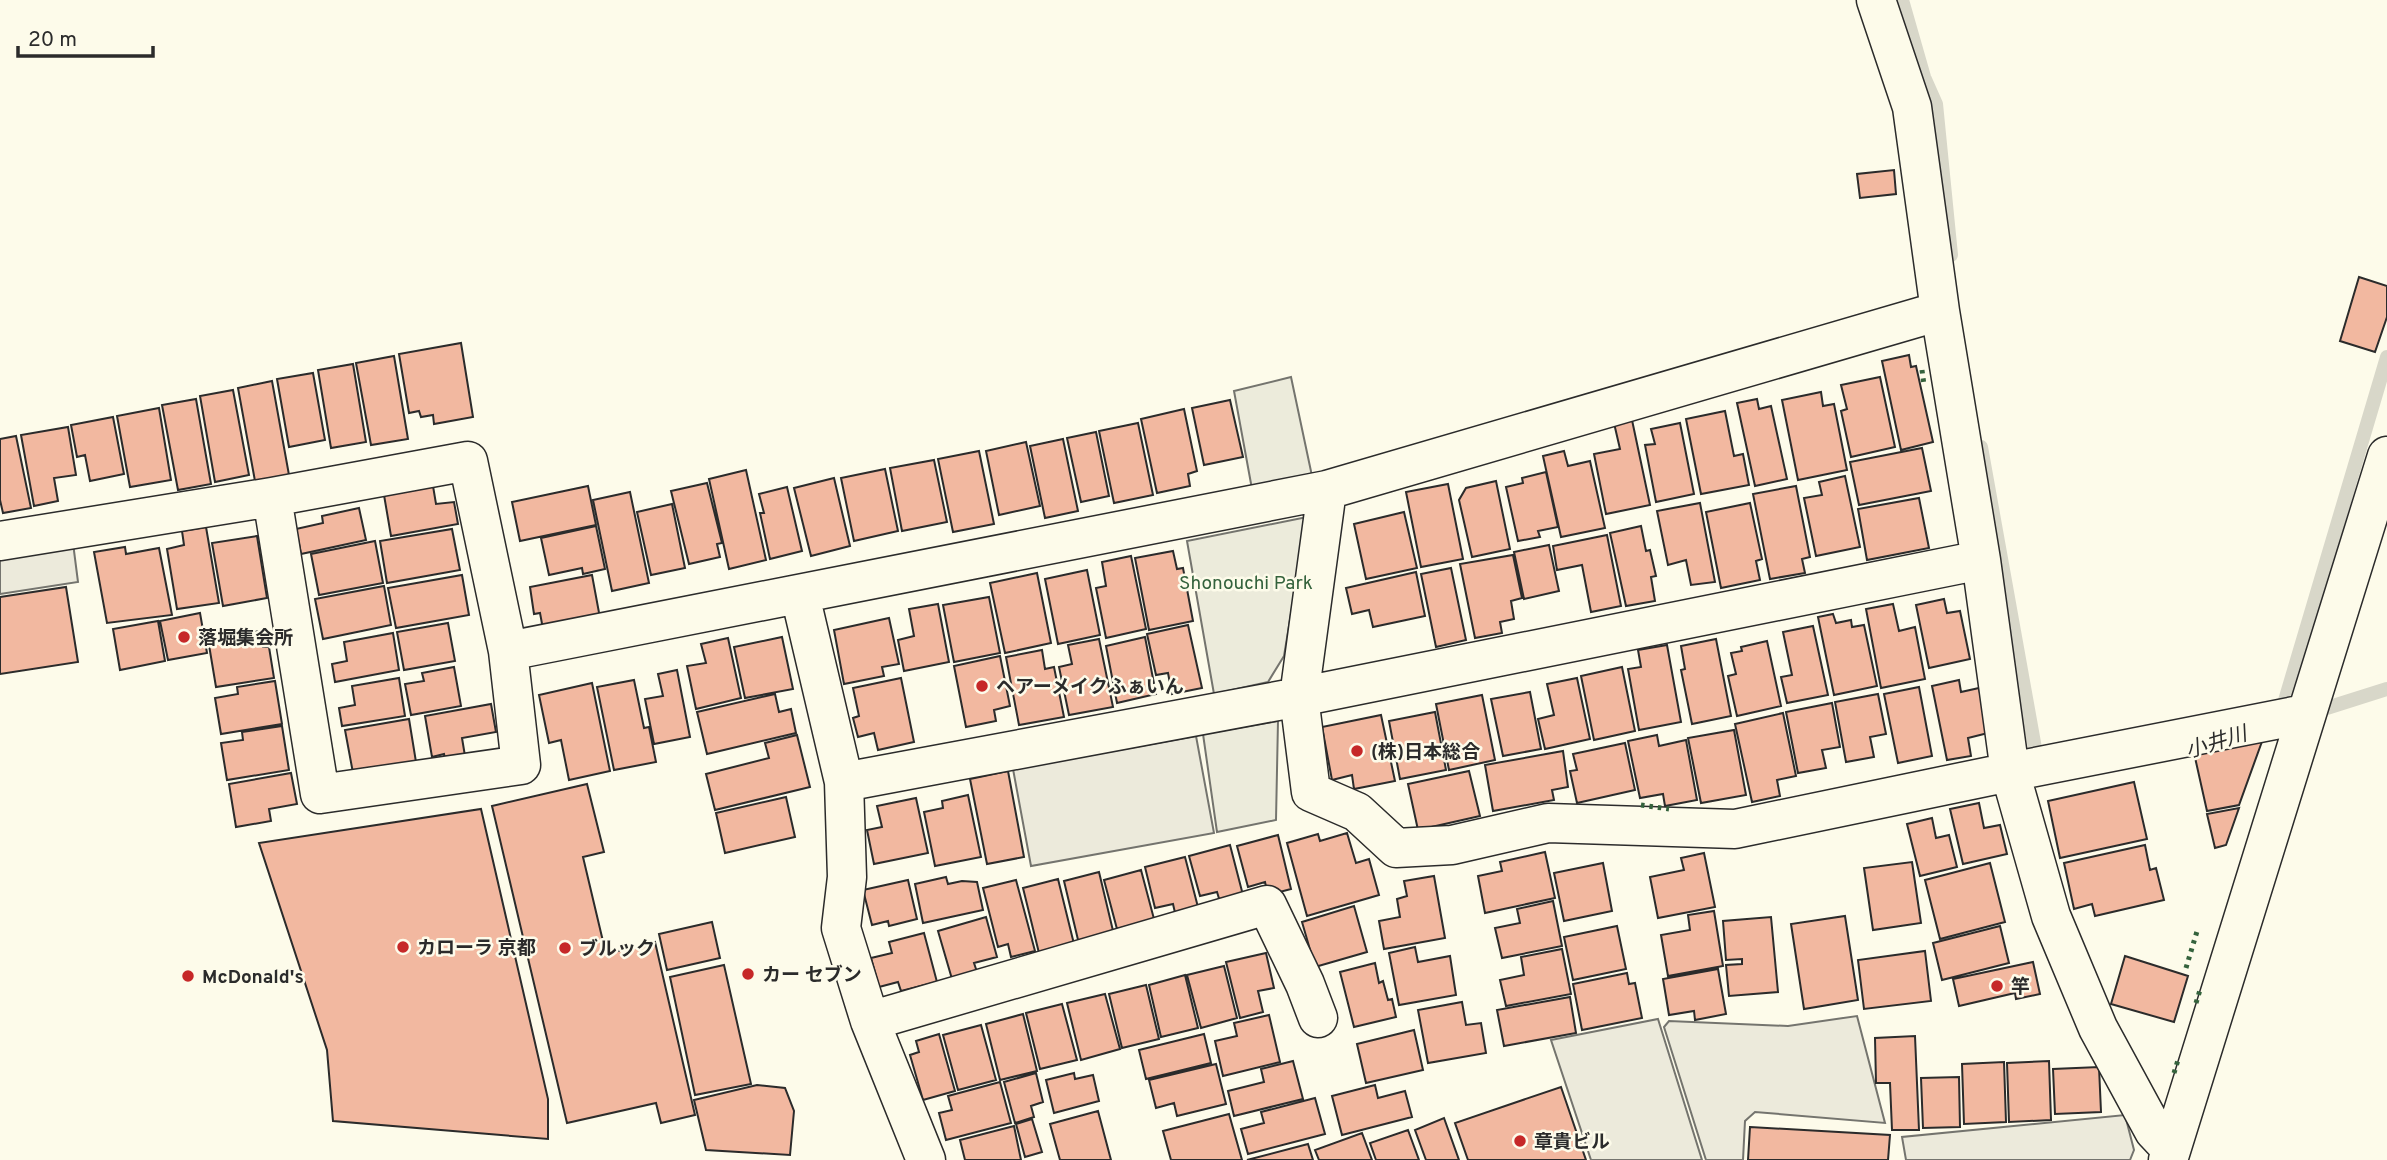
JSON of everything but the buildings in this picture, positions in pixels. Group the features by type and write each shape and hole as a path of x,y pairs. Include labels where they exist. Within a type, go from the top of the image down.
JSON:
{"street":[{"path":"1876,0 1912,107 1940,312 1981,560 2010,772 2051,916 2098,1028 2169,1154"},
{"path":"508,651 1327,491 1940,312"},
{"path":"2169,1154 2387,456"},
{"path":"0,541 272,497 468,461 508,651 522,765 320,794 272,497"},
{"path":"1327,491 1299,697 1311,792 1357,813 1396,848 1451,845 1548,823 1735,829 2305,714"},
{"path":"844,782 1299,697 1981,560"},
{"path":"800,595 844,782 847,877 841,928 870,1021 926,1160"},
{"path":"870,1021 1267,905 1305,984 1318,1018"}],"green space":[{"path":"1291,377 1312,476 1252,489 1234,391"},
{"name":"Shonouchi Park","path":"1307,517 1284,656 1268,682 1214,694 1187,541"},
{"path":"1278,721 1276,820 1217,832 1203,734"}],"shaded area":[{"path":"73,543 78,582 0,594 0,556"},
{"path":"1196,736 1214,833 1031,866 1013,769"},
{"path":"1857,1016 1885,1123 1755,1112 1745,1121 1743,1160 1706,1160 1664,1027 1669,1021 1788,1026"},
{"path":"1658,1019 1702,1160 1591,1160 1551,1040"},
{"path":"2125,1115 2134,1150 2130,1160 1906,1160 1902,1137"}],"waterway":[{"path":"1902,0 1924,77 1936,104 1951,255"},
{"path":"2281,714 2387,357"},
{"path":"1981,447 2038,765"},
{"name":"小井川","path":"2311,713 2387,689"}],"hedge":[{"path":"1922,370 1924,385"},
{"path":"1641,805 1669,809"},
{"path":"2186,968 2198,928"},
{"path":"2196,1003 2200,990"},
{"path":"2174,1073 2178,1060"}],"place":[{"name":"落堀集会所","path":"184,637"},
{"name":"ヘアーメイクふぁいん","path":"982,686"},
{"name":"(株)日本総合","path":"1357,751"},
{"name":"カローラ 京都","path":"403,947"},
{"name":"ブルック","path":"565,948"},
{"name":"カー セブン","path":"748,974"},
{"name":"McDonald's","path":"188,976"},
{"name":"竿","path":"1997,986"},
{"name":"章貴ビル","path":"1520,1141"}]}
